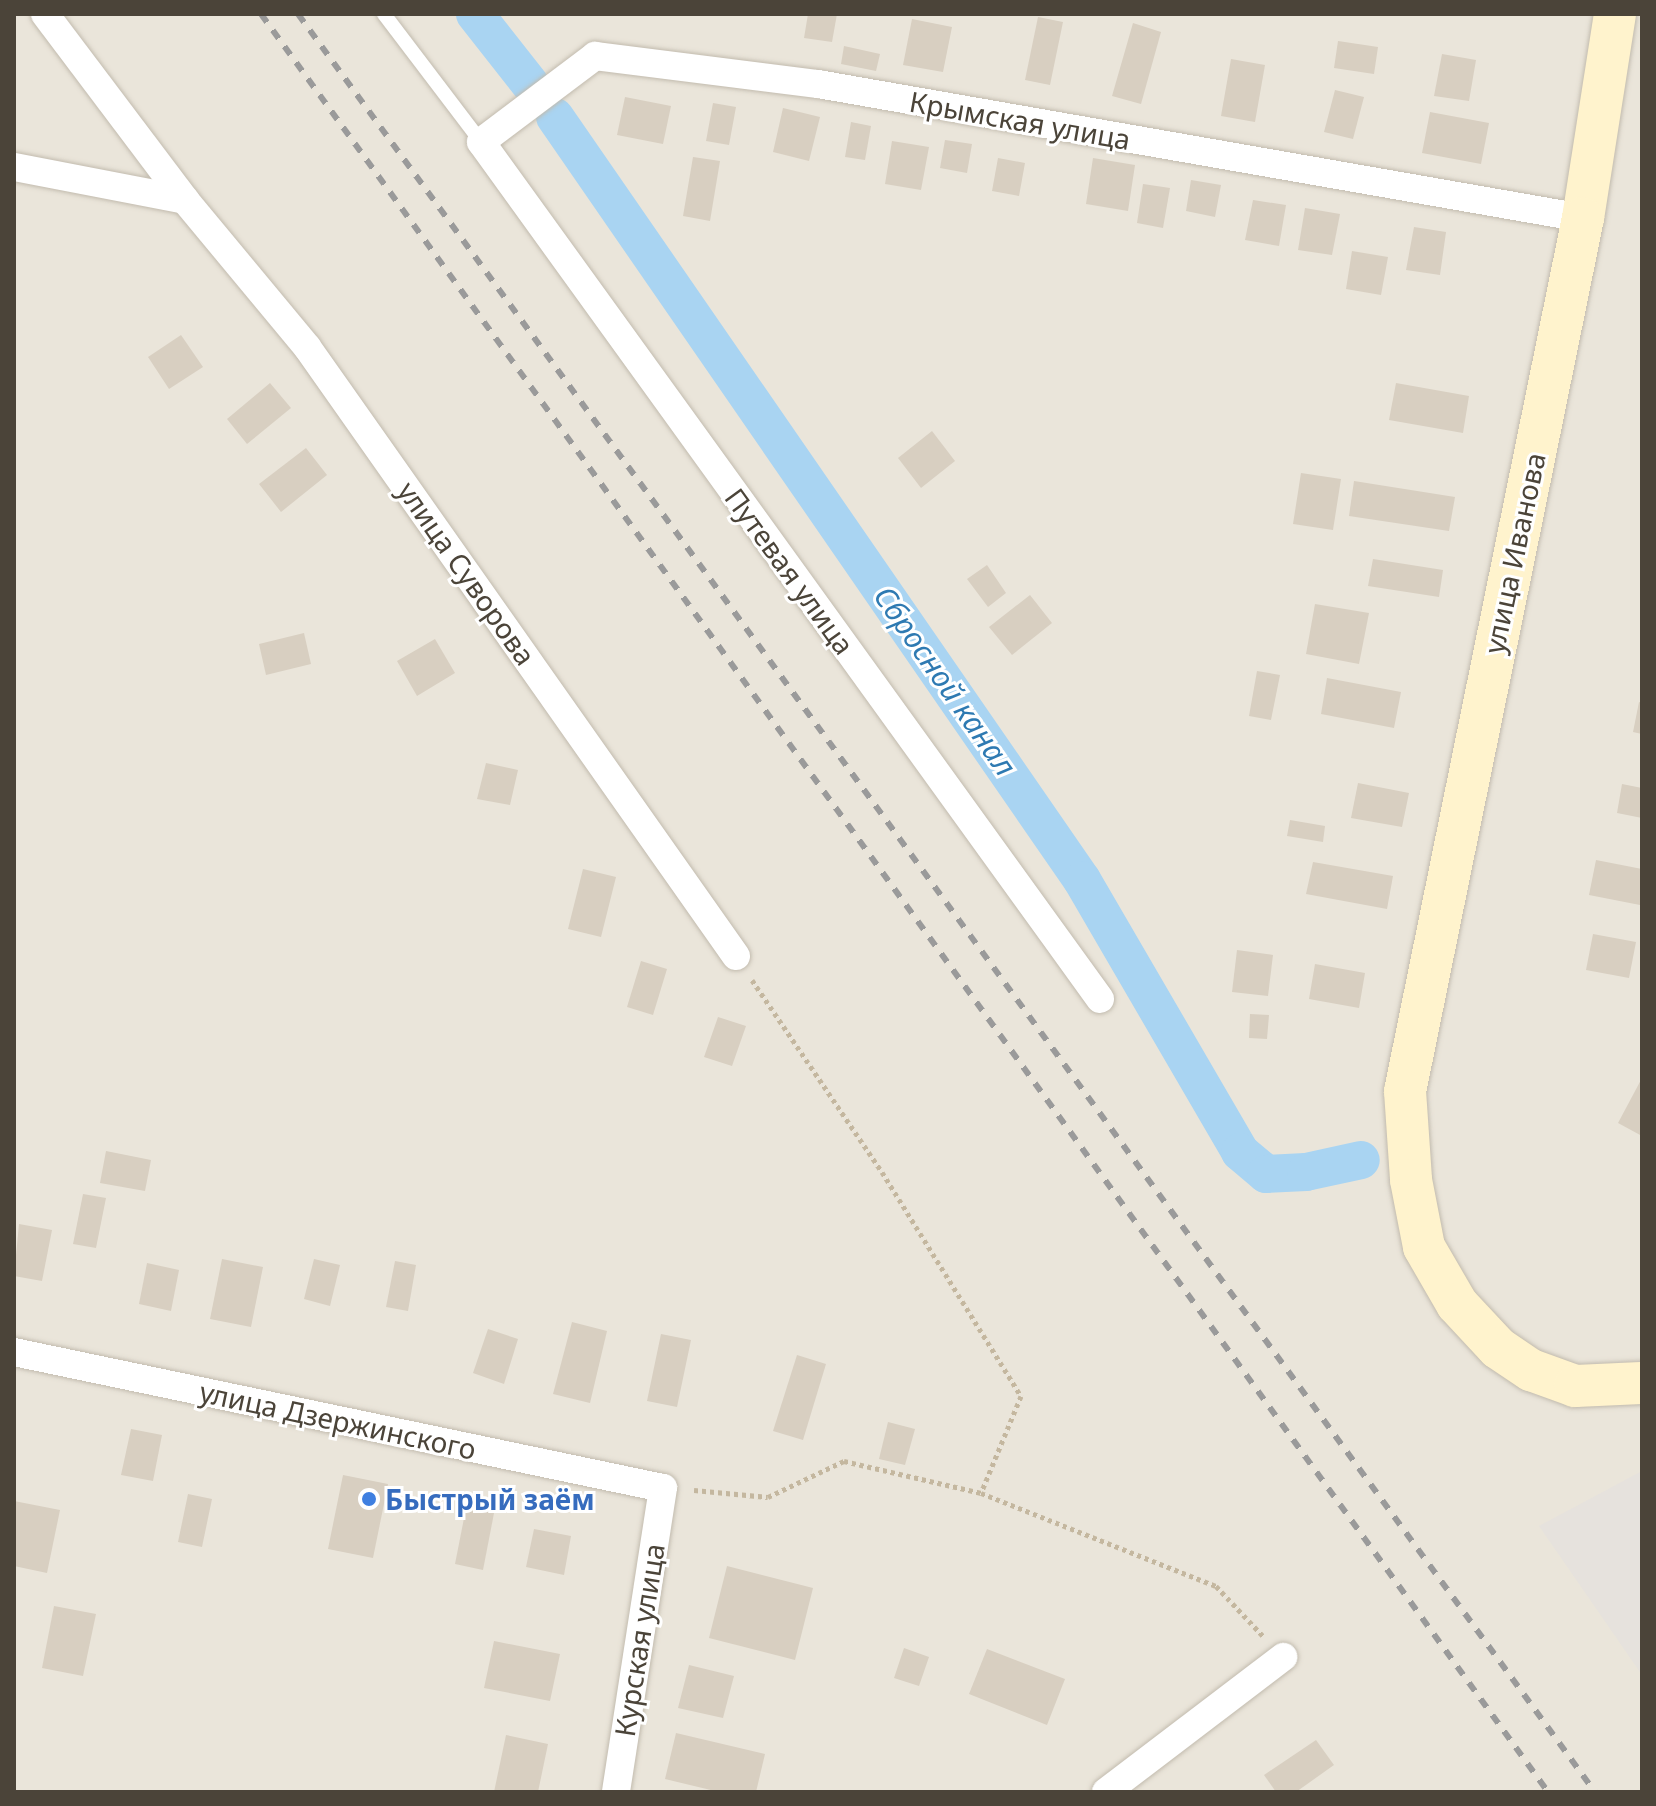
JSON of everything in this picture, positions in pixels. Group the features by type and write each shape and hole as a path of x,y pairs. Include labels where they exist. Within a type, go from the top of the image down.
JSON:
{"street":[{"name":"улица Суворова","path":"45,14 185,200 307,347 736,956"},
{"name":"улица Иванова","path":"1615,14 1583,218 1405,1091 1411,1180 1424,1247 1457,1304 1498,1348 1531,1370 1575,1386 1616,1388 1642,1383"},
{"name":"Крымская улица","path":"481,142 595,56 818,84 1583,218"},
{"name":"Путевая улица","path":"481,142 1100,999"},
{"path":"14,167 185,200"},
{"name":"улица Дзержинского","path":"14,1352 663,1488"},
{"name":"Курская улица","path":"616,1792 663,1488"},
{"path":"1106,1792 1283,1657"}],"lane":[{"path":"384,14 481,142"}],"path":[{"path":"736,956 882,1172 1021,1396 981,1493"},
{"path":"663,1488 768,1497 844,1461 981,1493 1216,1586 1283,1657"}],"shaded area":[{"path":"14,14 1642,14 1642,1792 14,1792"},
{"path":"1642,1471 1642,1675 1539,1526"}],"building":[{"path":"808,14 837,14 832,42 804,38"},
{"path":"1038,17 1063,22 1050,85 1025,80"},
{"path":"912,19 952,27 943,72 903,65"},
{"path":"1133,23 1161,32 1141,104 1112,96"},
{"path":"1338,41 1378,47 1374,74 1334,68"},
{"path":"844,46 880,54 876,71 841,64"},
{"path":"1442,54 1476,60 1469,101 1434,96"},
{"path":"1231,59 1265,65 1255,122 1221,116"},
{"path":"1335,90 1364,97 1353,139 1324,132"},
{"path":"625,97 671,106 663,144 617,135"},
{"path":"713,103 736,107 729,145 706,141"},
{"path":"783,108 820,117 809,161 773,152"},
{"path":"1430,112 1489,123 1481,164 1422,153"},
{"path":"851,122 871,126 865,160 845,157"},
{"path":"945,140 972,144 967,173 940,168"},
{"path":"892,141 929,147 921,190 885,184"},
{"path":"693,157 720,161 710,221 683,216"},
{"path":"998,158 1025,163 1019,196 992,191"},
{"path":"1093,158 1135,165 1128,211 1086,204"},
{"path":"1191,180 1221,185 1215,217 1186,211"},
{"path":"1143,184 1170,188 1163,228 1137,223"},
{"path":"1253,200 1286,205 1279,246 1245,240"},
{"path":"1305,208 1340,214 1332,255 1298,250"},
{"path":"1414,227 1446,232 1440,275 1406,270"},
{"path":"1352,251 1388,257 1381,295 1346,289"},
{"path":"181,335 203,367 169,389 148,357"},
{"path":"270,383 291,408 247,444 227,419"},
{"path":"1396,383 1469,396 1463,433 1389,420"},
{"path":"932,431 955,461 921,488 898,458"},
{"path":"306,448 327,475 281,512 259,484"},
{"path":"1301,473 1341,479 1333,530 1293,524"},
{"path":"1354,481 1455,497 1449,531 1349,516"},
{"path":"1373,559 1443,570 1439,597 1368,586"},
{"path":"987,565 1006,593 988,607 967,579"},
{"path":"1030,595 1052,623 1012,655 989,627"},
{"path":"1315,604 1369,613 1359,664 1306,654"},
{"path":"304,633 311,664 266,675 259,644"},
{"path":"435,639 455,673 417,696 397,661"},
{"path":"1257,671 1280,675 1271,720 1249,716"},
{"path":"1327,678 1401,692 1394,728 1321,714"},
{"path":"1639,702 1642,703 1642,734 1633,732"},
{"path":"486,763 518,770 510,805 477,799"},
{"path":"1358,783 1409,793 1402,827 1351,818"},
{"path":"1622,784 1642,788 1642,818 1617,813"},
{"path":"1290,820 1325,826 1323,842 1287,836"},
{"path":"1596,860 1642,869 1640,905 1589,895"},
{"path":"1313,862 1393,876 1387,909 1306,894"},
{"path":"583,869 616,877 601,937 568,929"},
{"path":"1593,934 1636,942 1629,978 1586,970"},
{"path":"1237,950 1273,955 1268,996 1232,992"},
{"path":"641,961 667,969 653,1015 627,1007"},
{"path":"1315,964 1365,973 1359,1008 1309,999"},
{"path":"1250,1014 1269,1015 1267,1039 1249,1038"},
{"path":"718,1017 746,1026 732,1066 704,1057"},
{"path":"1642,1078 1642,1136 1618,1123"},
{"path":"106,1151 151,1160 145,1191 100,1183"},
{"path":"83,1194 106,1198 96,1248 73,1244"},
{"path":"19,1224 52,1230 42,1281 14,1276"},
{"path":"222,1259 263,1267 251,1327 210,1319"},
{"path":"314,1259 340,1265 330,1306 304,1299"},
{"path":"395,1261 416,1265 408,1311 386,1307"},
{"path":"147,1263 179,1270 171,1311 139,1304"},
{"path":"572,1322 607,1331 590,1403 553,1394"},
{"path":"488,1329 518,1339 504,1384 473,1373"},
{"path":"661,1334 691,1340 677,1407 647,1401"},
{"path":"797,1355 826,1364 803,1440 773,1431"},
{"path":"888,1422 915,1429 905,1465 879,1459"},
{"path":"131,1429 162,1435 153,1481 121,1475"},
{"path":"343,1475 388,1484 373,1558 328,1549"},
{"path":"188,1494 212,1499 202,1547 178,1542"},
{"path":"14,1501 60,1510 47,1573 14,1566"},
{"path":"467,1503 495,1508 483,1570 455,1564"},
{"path":"534,1529 571,1536 564,1575 526,1567"},
{"path":"727,1566 813,1588 795,1660 709,1638"},
{"path":"54,1606 96,1614 83,1676 42,1668"},
{"path":"494,1641 560,1654 550,1701 484,1688"},
{"path":"904,1648 929,1657 919,1686 894,1678"},
{"path":"987,1649 1065,1679 1047,1725 969,1694"},
{"path":"689,1665 734,1676 723,1718 678,1708"},
{"path":"676,1733 765,1754 756,1792 719,1792 665,1779"},
{"path":"506,1735 548,1744 538,1792 494,1792"},
{"path":"1316,1740 1334,1765 1296,1792 1276,1792 1264,1775"}],"waterway":[{"name":"Сбросной канал","path":"475,14 530,84"},
{"name":"Сбросной канал","path":"555,117 1082,880 1240,1152 1266,1174 1306,1172 1361,1160"}],"railway":[{"path":"261,14 1548,1792"},
{"path":"298,14 1595,1792"}],"place":[{"name":"Быстрый заём","path":"369,1499"}]}
